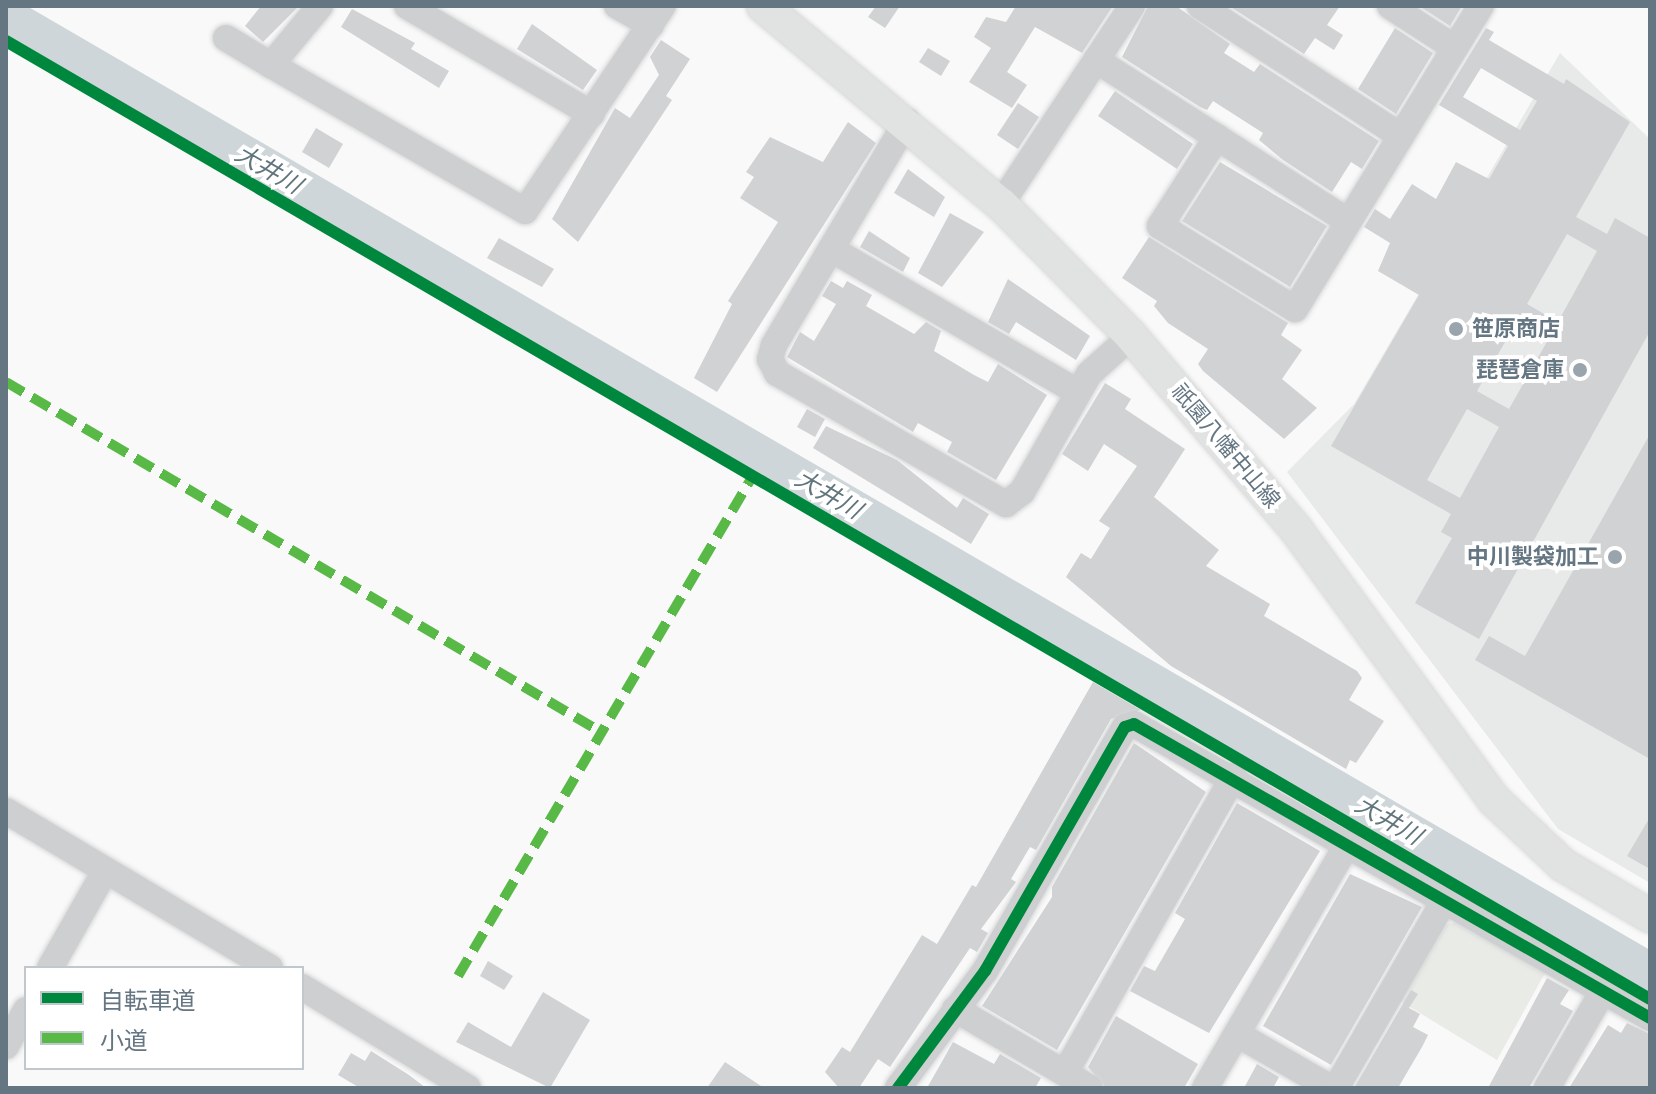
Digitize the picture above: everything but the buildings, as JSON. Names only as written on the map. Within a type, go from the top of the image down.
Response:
[{"type":"main road","name":"祇園八幡中山線","points":[[763,6],[907,121],[1001,204],[1131,336],[1295,528],[1493,799],[1563,865],[1650,916]]},
{"type":"street","points":[[271,65],[320,6]]},
{"type":"street","points":[[407,6],[592,114]]},
{"type":"street","points":[[226,38],[525,211],[657,16],[617,6]]},
{"type":"street","points":[[1001,204],[1132,6]]},
{"type":"street","points":[[1200,6],[1401,136]]},
{"type":"street","points":[[1390,6],[1455,48]]},
{"type":"street","points":[[1217,137],[1160,226],[1295,309],[1481,6]]},
{"type":"street","points":[[1096,60],[1348,221]]},
{"type":"street","points":[[907,121],[774,345],[773,368],[1000,502],[1012,502],[1022,492],[1078,392],[1131,336]]},
{"type":"street","points":[[831,249],[1078,392]]},
{"type":"street","points":[[898,1088],[985,971],[1125,727],[1142,724],[1650,1018]]},
{"type":"street","points":[[1065,1073],[1234,776]]},
{"type":"street","points":[[6,811],[267,966]]},
{"type":"street","points":[[1205,1088],[1348,843]]},
{"type":"street","points":[[51,966],[105,871]]},
{"type":"street","points":[[1237,1034],[1334,1088],[1445,899]]},
{"type":"street","points":[[304,988],[468,1088]]},
{"type":"street","points":[[1547,1088],[1603,991]]},
{"type":"street","points":[[955,1009],[1090,1088]]},
{"type":"street","points":[[6,1046],[24,1014]]},
{"type":"shaded area","points":[[1560,53],[1650,139],[1650,883],[1558,829],[1287,472],[1354,404]]},
{"type":"shaded area","points":[[1461,921],[1546,971],[1497,1060],[1400,1001],[1443,925]]},
{"type":"waterway","name":"大井川","points":[[6,17],[1650,973]]},
{"type":"marked path","points":[[6,382],[601,732]]},
{"type":"marked path","points":[[458,976],[752,477]]},
{"type":"cycle path","points":[[6,41],[1650,999]]},
{"type":"cycle path","points":[[898,1088],[985,971],[1125,727],[1134,724],[1650,1018]]},
{"type":"place","name":"笹原商店","points":[[1456,329]]},
{"type":"place","name":"琵琶倉庫","points":[[1580,370]]},
{"type":"place","name":"中川製袋加工","points":[[1615,557]]}]
